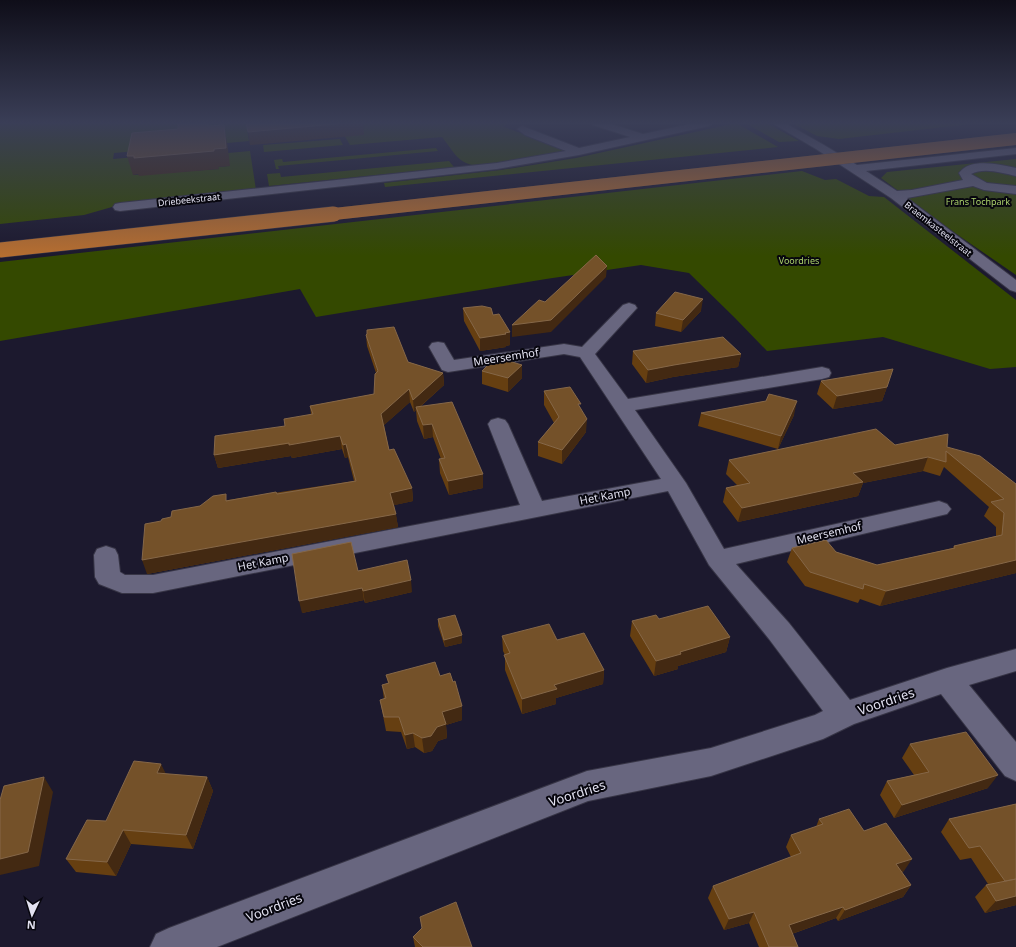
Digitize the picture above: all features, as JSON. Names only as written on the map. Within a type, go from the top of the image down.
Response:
[{"type":"highway","points":[[389,196],[659,167]]},
{"type":"highway","points":[[0,250],[758,167]]},
{"type":"street","name":"Driebeekstraat","points":[[120,207],[263,186],[438,167]]},
{"type":"street","name":"Braemkasteelstraat","points":[[853,167],[895,195],[967,251],[1016,286]]},
{"type":"street","points":[[856,169],[872,167]]},
{"type":"street","points":[[1016,172],[988,168],[973,169],[965,173],[966,178],[973,182],[998,189],[1016,190]]},
{"type":"street","points":[[895,195],[912,194],[973,182]]},
{"type":"street","points":[[629,308],[586,353],[675,482],[718,559],[779,631],[844,715]]},
{"type":"street","name":"Meersemhof","points":[[438,347],[448,366],[564,348],[586,353]]},
{"type":"street","points":[[623,406],[822,373]]},
{"type":"street","points":[[498,424],[534,510]]},
{"type":"street","name":"Het Kamp","points":[[106,555],[108,577],[122,584],[153,584],[675,482]]},
{"type":"street","name":"Meersemhof","points":[[718,559],[939,508]]},
{"type":"street","name":"Voordries","points":[[169,947],[587,786],[711,762],[823,726],[844,715],[947,680],[1016,660]]},
{"type":"street","points":[[947,680],[1016,766]]},
{"type":"green space","points":[[0,167],[134,167],[133,175],[219,169],[218,167],[252,167],[256,190],[119,205],[84,215],[0,224]]},
{"type":"green space","points":[[384,167],[452,167],[269,186],[267,174],[280,173],[281,177]]},
{"type":"green space","points":[[519,167],[580,167],[385,187],[384,183]]},
{"type":"green space","name":"Frans Tochpark","points":[[935,167],[1016,167],[1016,275],[955,233],[881,178],[887,172]]},
{"type":"green space","points":[[802,171],[825,180],[836,179],[869,196],[884,197],[1016,300],[1016,367],[990,369],[883,337],[767,351],[689,273],[641,265],[316,317],[300,289],[0,341],[0,262]]},
{"type":"building","points":[[596,255],[607,266],[551,320],[512,325],[539,300],[545,302]]},
{"type":"building","points":[[675,292],[703,299],[683,320],[656,313]]},
{"type":"building","points":[[482,306],[491,308],[493,315],[499,314],[510,332],[480,338],[463,308]]},
{"type":"building","points":[[394,327],[408,362],[443,373],[413,400],[409,389],[381,414],[389,450],[394,449],[412,488],[390,493],[396,514],[142,560],[145,524],[161,521],[162,519],[171,517],[172,511],[200,506],[213,496],[226,494],[226,501],[276,492],[277,494],[356,481],[346,444],[343,445],[340,436],[289,445],[289,443],[214,455],[215,436],[285,426],[284,419],[313,414],[310,406],[374,394],[375,374],[378,371],[366,335],[367,330]]},
{"type":"building","points":[[723,337],[741,354],[648,370],[633,351]]},
{"type":"building","points":[[496,357],[522,365],[508,378],[482,371]]},
{"type":"building","points":[[893,369],[887,387],[837,396],[821,381]]},
{"type":"building","points":[[570,387],[581,404],[578,404],[587,419],[562,450],[538,442],[559,417],[544,391]]},
{"type":"building","points":[[769,394],[797,401],[781,436],[701,413],[766,401]]},
{"type":"building","points":[[452,402],[483,474],[448,481],[439,459],[445,458],[432,424],[423,425],[416,407]]},
{"type":"building","points":[[876,429],[895,445],[948,434],[947,447],[980,456],[1016,484],[1016,560],[886,591],[864,584],[863,589],[810,572],[792,548],[826,540],[836,552],[877,565],[955,548],[954,546],[1002,535],[1004,513],[991,502],[1004,499],[946,451],[946,462],[928,457],[853,473],[863,482],[742,508],[726,488],[750,483],[729,460]]},
{"type":"building","points":[[351,542],[358,571],[407,560],[411,580],[363,591],[362,588],[299,601],[292,554]]},
{"type":"building","points":[[708,606],[730,637],[656,661],[632,621],[656,615],[659,619]]},
{"type":"building","points":[[455,615],[462,635],[444,640],[438,619]]},
{"type":"building","points":[[549,624],[557,640],[584,633],[604,670],[554,685],[557,689],[522,699],[504,655],[510,653],[502,636]]},
{"type":"building","points":[[435,662],[440,676],[450,673],[453,682],[455,681],[462,706],[442,712],[446,724],[437,727],[431,736],[422,738],[413,733],[405,735],[399,717],[384,717],[380,700],[386,698],[382,685],[389,683],[386,675]]},
{"type":"building","points":[[966,732],[998,775],[902,805],[887,781],[929,772],[910,744]]},
{"type":"building","points":[[134,761],[161,764],[157,773],[207,777],[186,835],[123,830],[107,862],[66,859],[87,820],[106,821]]},
{"type":"building","points":[[44,777],[28,852],[0,859],[0,800],[4,786]]},
{"type":"building","points":[[1016,804],[1016,879],[1005,881],[980,846],[969,848],[949,819]]},
{"type":"building","points":[[849,809],[864,831],[886,823],[912,859],[896,864],[911,885],[845,910],[843,907],[789,925],[798,947],[769,947],[754,912],[729,919],[713,886],[801,853],[791,835],[823,824],[819,819]]},
{"type":"building","points":[[1016,879],[1016,896],[996,901],[986,885]]},
{"type":"building","points":[[456,902],[472,947],[423,947],[413,937],[422,928],[420,917]]}]
